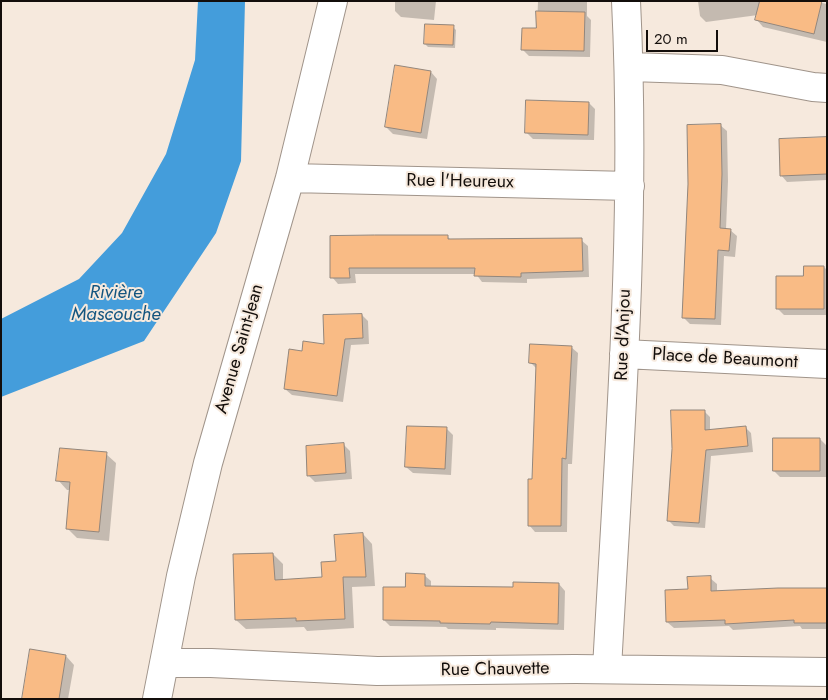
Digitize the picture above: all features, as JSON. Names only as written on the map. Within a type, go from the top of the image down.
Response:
[{"type":"street","name":"Avenue Saint-Jean","points":[[157,699],[181,576],[208,463],[290,178],[333,1]]},
{"type":"street","name":"Rue d'Anjou","points":[[607,670],[624,354],[630,186],[630,67],[626,1]]},
{"type":"street","points":[[630,67],[722,70],[827,88]]},
{"type":"street","name":"Rue l'Heureux","points":[[290,178],[630,186]]},
{"type":"street","name":"Place de Beaumont","points":[[624,354],[827,364]]},
{"type":"street","name":"Rue Chauvette","points":[[164,662],[377,672],[607,670],[827,672]]},
{"type":"water","name":"Rivière Mascouche","points":[[198,1],[245,1],[241,161],[216,233],[144,341],[1,397],[1,319],[79,279],[122,233],[166,154],[195,60]]},
{"type":"building","points":[[760,1],[822,1],[814,34],[755,20]]},
{"type":"building","points":[[536,11],[585,12],[584,51],[521,50],[522,28],[536,28]]},
{"type":"building","points":[[425,24],[454,25],[453,45],[424,44]]},
{"type":"building","points":[[395,65],[431,71],[421,133],[385,127]]},
{"type":"building","points":[[526,100],[589,102],[588,135],[525,133]]},
{"type":"building","points":[[721,124],[720,228],[731,229],[729,251],[718,250],[715,319],[682,318],[688,184],[687,125]]},
{"type":"building","points":[[827,137],[827,174],[780,176],[779,139]]},
{"type":"building","points":[[448,235],[448,239],[582,238],[583,271],[521,273],[521,277],[474,276],[475,268],[349,268],[350,278],[330,278],[330,236]]},
{"type":"building","points":[[804,266],[824,266],[824,309],[776,309],[776,276],[803,276]]},
{"type":"building","points":[[362,314],[363,338],[345,339],[337,396],[284,389],[289,349],[302,351],[303,341],[324,344],[323,315]]},
{"type":"building","points":[[530,344],[572,346],[566,459],[562,458],[561,526],[528,526],[528,479],[532,479],[536,364],[529,363]]},
{"type":"building","points":[[671,410],[705,410],[705,430],[746,426],[748,446],[706,450],[699,523],[667,521],[672,449]]},
{"type":"building","points":[[407,426],[447,427],[445,469],[405,467]]},
{"type":"building","points":[[773,438],[820,438],[820,471],[773,471]]},
{"type":"building","points":[[344,443],[346,473],[307,476],[306,446]]},
{"type":"building","points":[[60,448],[107,452],[99,532],[66,529],[70,482],[56,481]]},
{"type":"building","points":[[363,533],[366,577],[343,577],[345,619],[296,621],[296,618],[235,620],[233,554],[273,553],[275,580],[322,577],[321,562],[336,561],[334,535]]},
{"type":"building","points":[[406,573],[425,574],[425,586],[513,587],[513,582],[559,583],[558,624],[440,623],[440,621],[383,620],[383,587],[405,587]]},
{"type":"building","points":[[711,576],[711,591],[827,588],[827,623],[794,623],[794,620],[725,624],[725,620],[666,622],[665,590],[688,589],[687,577]]},
{"type":"building","points":[[30,649],[66,655],[59,699],[22,699]]}]
